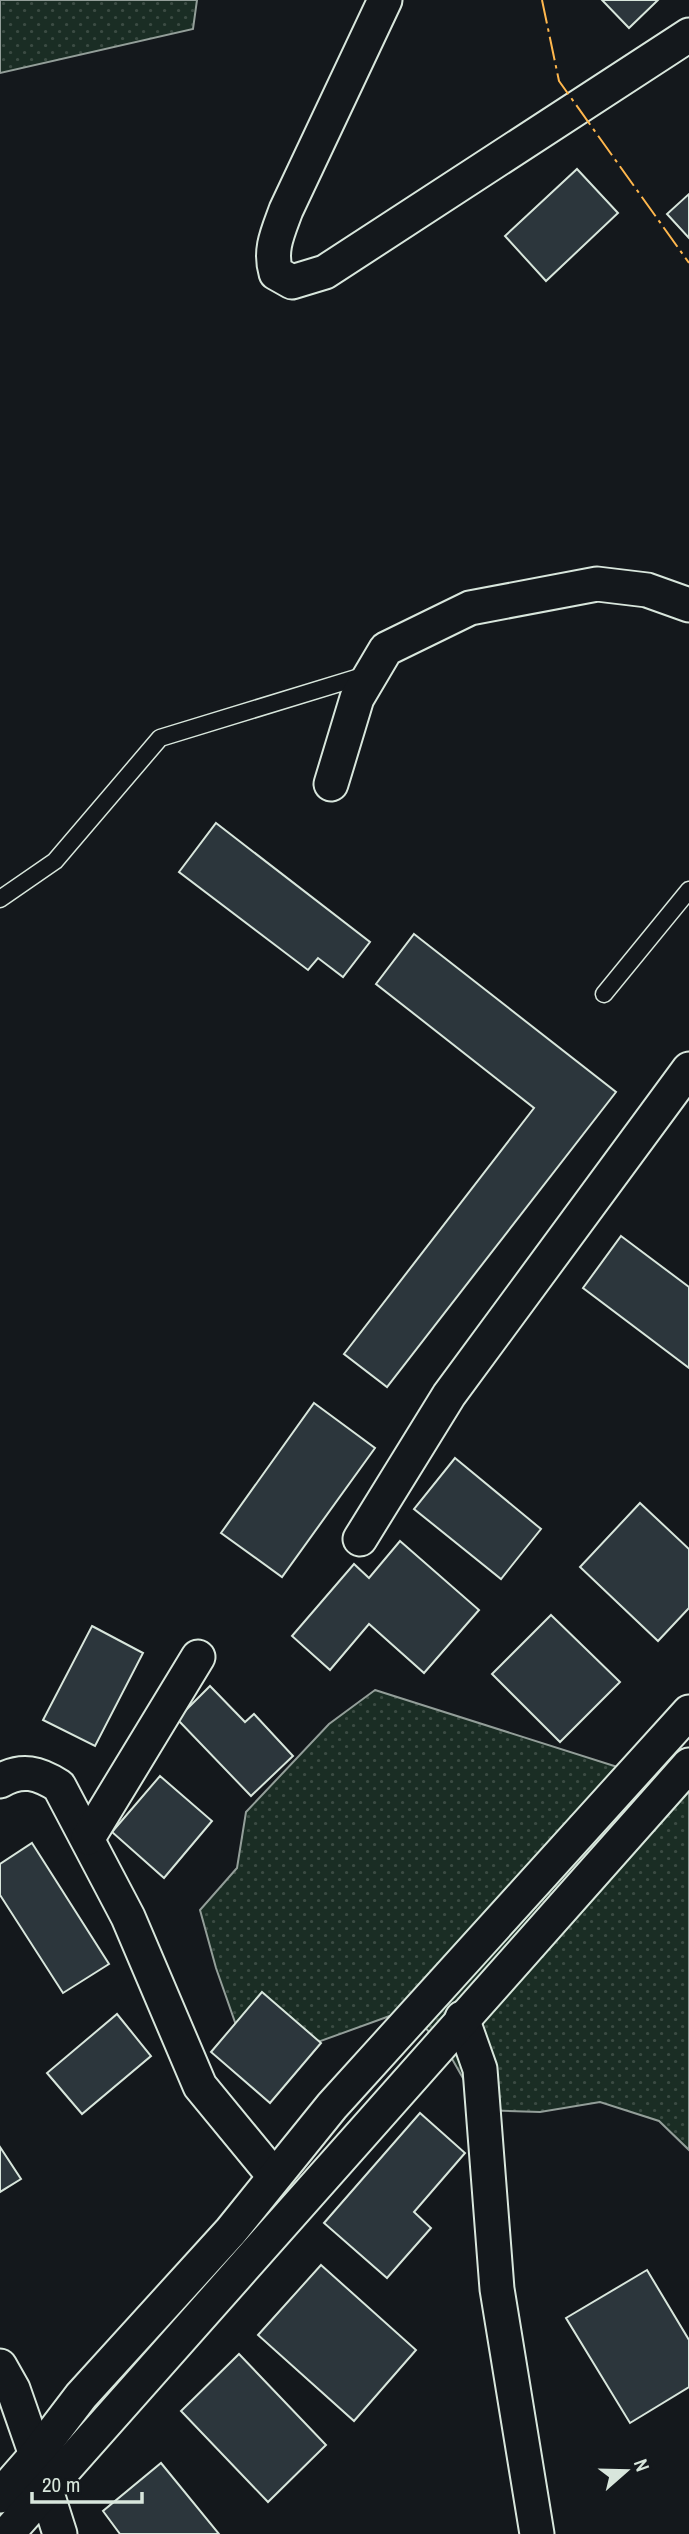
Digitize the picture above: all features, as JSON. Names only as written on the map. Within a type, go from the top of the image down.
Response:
[{"type":"street","points":[[385,0],[286,209],[275,238],[271,257],[276,273],[292,282],[325,272],[689,35]]},
{"type":"street","points":[[331,784],[357,698],[386,649],[470,608],[597,584],[647,590],[689,605]]},
{"type":"street","points":[[360,1539],[449,1395],[689,1069]]},
{"type":"street","points":[[88,1838],[198,1657]]},
{"type":"street","points":[[0,2496],[36,2455],[81,2396],[231,2231],[332,2106],[689,1712]]},
{"type":"street","points":[[7,2534],[689,1765]]},
{"type":"street","points":[[0,1781],[19,1772],[41,1775],[59,1786],[128,1917],[200,2086],[274,2176]]},
{"type":"street","points":[[462,2018],[480,2069],[497,2289],[537,2534]]},
{"type":"street","points":[[332,2106],[362,2132]]},
{"type":"street","points":[[0,2366],[13,2389],[36,2455]]},
{"type":"street","points":[[46,2490],[60,2534]]},
{"type":"lane","points":[[0,899],[55,861],[160,738],[372,673]]},
{"type":"lane","points":[[604,994],[689,890]]},
{"type":"green space","points":[[0,0],[197,0],[193,29],[0,73]]},
{"type":"green space","points":[[375,1690],[630,1771],[689,1776],[689,2150],[659,2121],[600,2102],[540,2112],[481,2110],[451,2057],[409,2009],[282,2055],[236,2025],[200,1910],[237,1868],[246,1812],[329,1724]]},
{"type":"building","points":[[602,0],[658,0],[629,28]]},
{"type":"building","points":[[577,169],[618,213],[546,281],[505,236]]},
{"type":"building","points":[[689,194],[689,238],[667,214]]},
{"type":"building","points":[[216,823],[370,942],[343,977],[318,958],[308,970],[179,872]]},
{"type":"building","points":[[414,934],[616,1092],[387,1387],[344,1354],[534,1108],[376,984]]},
{"type":"building","points":[[621,1236],[689,1287],[689,1368],[583,1288]]},
{"type":"building","points":[[314,1403],[375,1448],[282,1577],[221,1533]]},
{"type":"building","points":[[455,1458],[541,1529],[501,1579],[414,1509]]},
{"type":"building","points":[[640,1503],[689,1549],[689,1608],[658,1641],[580,1567]]},
{"type":"building","points":[[400,1541],[479,1610],[424,1673],[369,1624],[330,1670],[292,1636],[354,1564],[369,1578]]},
{"type":"building","points":[[551,1615],[620,1682],[560,1742],[492,1674]]},
{"type":"building","points":[[92,1626],[143,1653],[95,1746],[43,1720]]},
{"type":"building","points":[[210,1686],[245,1722],[254,1714],[293,1756],[251,1796],[177,1719]]},
{"type":"building","points":[[160,1776],[212,1821],[164,1878],[112,1832]]},
{"type":"building","points":[[32,1843],[109,1964],[63,1993],[0,1895],[0,1864]]},
{"type":"building","points":[[262,1992],[321,2043],[270,2103],[211,2052]]},
{"type":"building","points":[[117,2014],[151,2056],[82,2114],[47,2073]]},
{"type":"building","points":[[420,2113],[465,2153],[414,2212],[431,2228],[387,2278],[324,2223]]},
{"type":"building","points":[[0,2147],[21,2179],[0,2192]]},
{"type":"building","points":[[321,2265],[416,2350],[354,2421],[258,2335]]},
{"type":"building","points":[[647,2270],[689,2340],[689,2387],[630,2423],[566,2318]]},
{"type":"building","points":[[239,2354],[326,2445],[268,2502],[181,2411]]},
{"type":"building","points":[[161,2463],[219,2534],[120,2534],[103,2511]]},
{"type":"power","points":[[542,0],[559,81],[689,263]]}]
